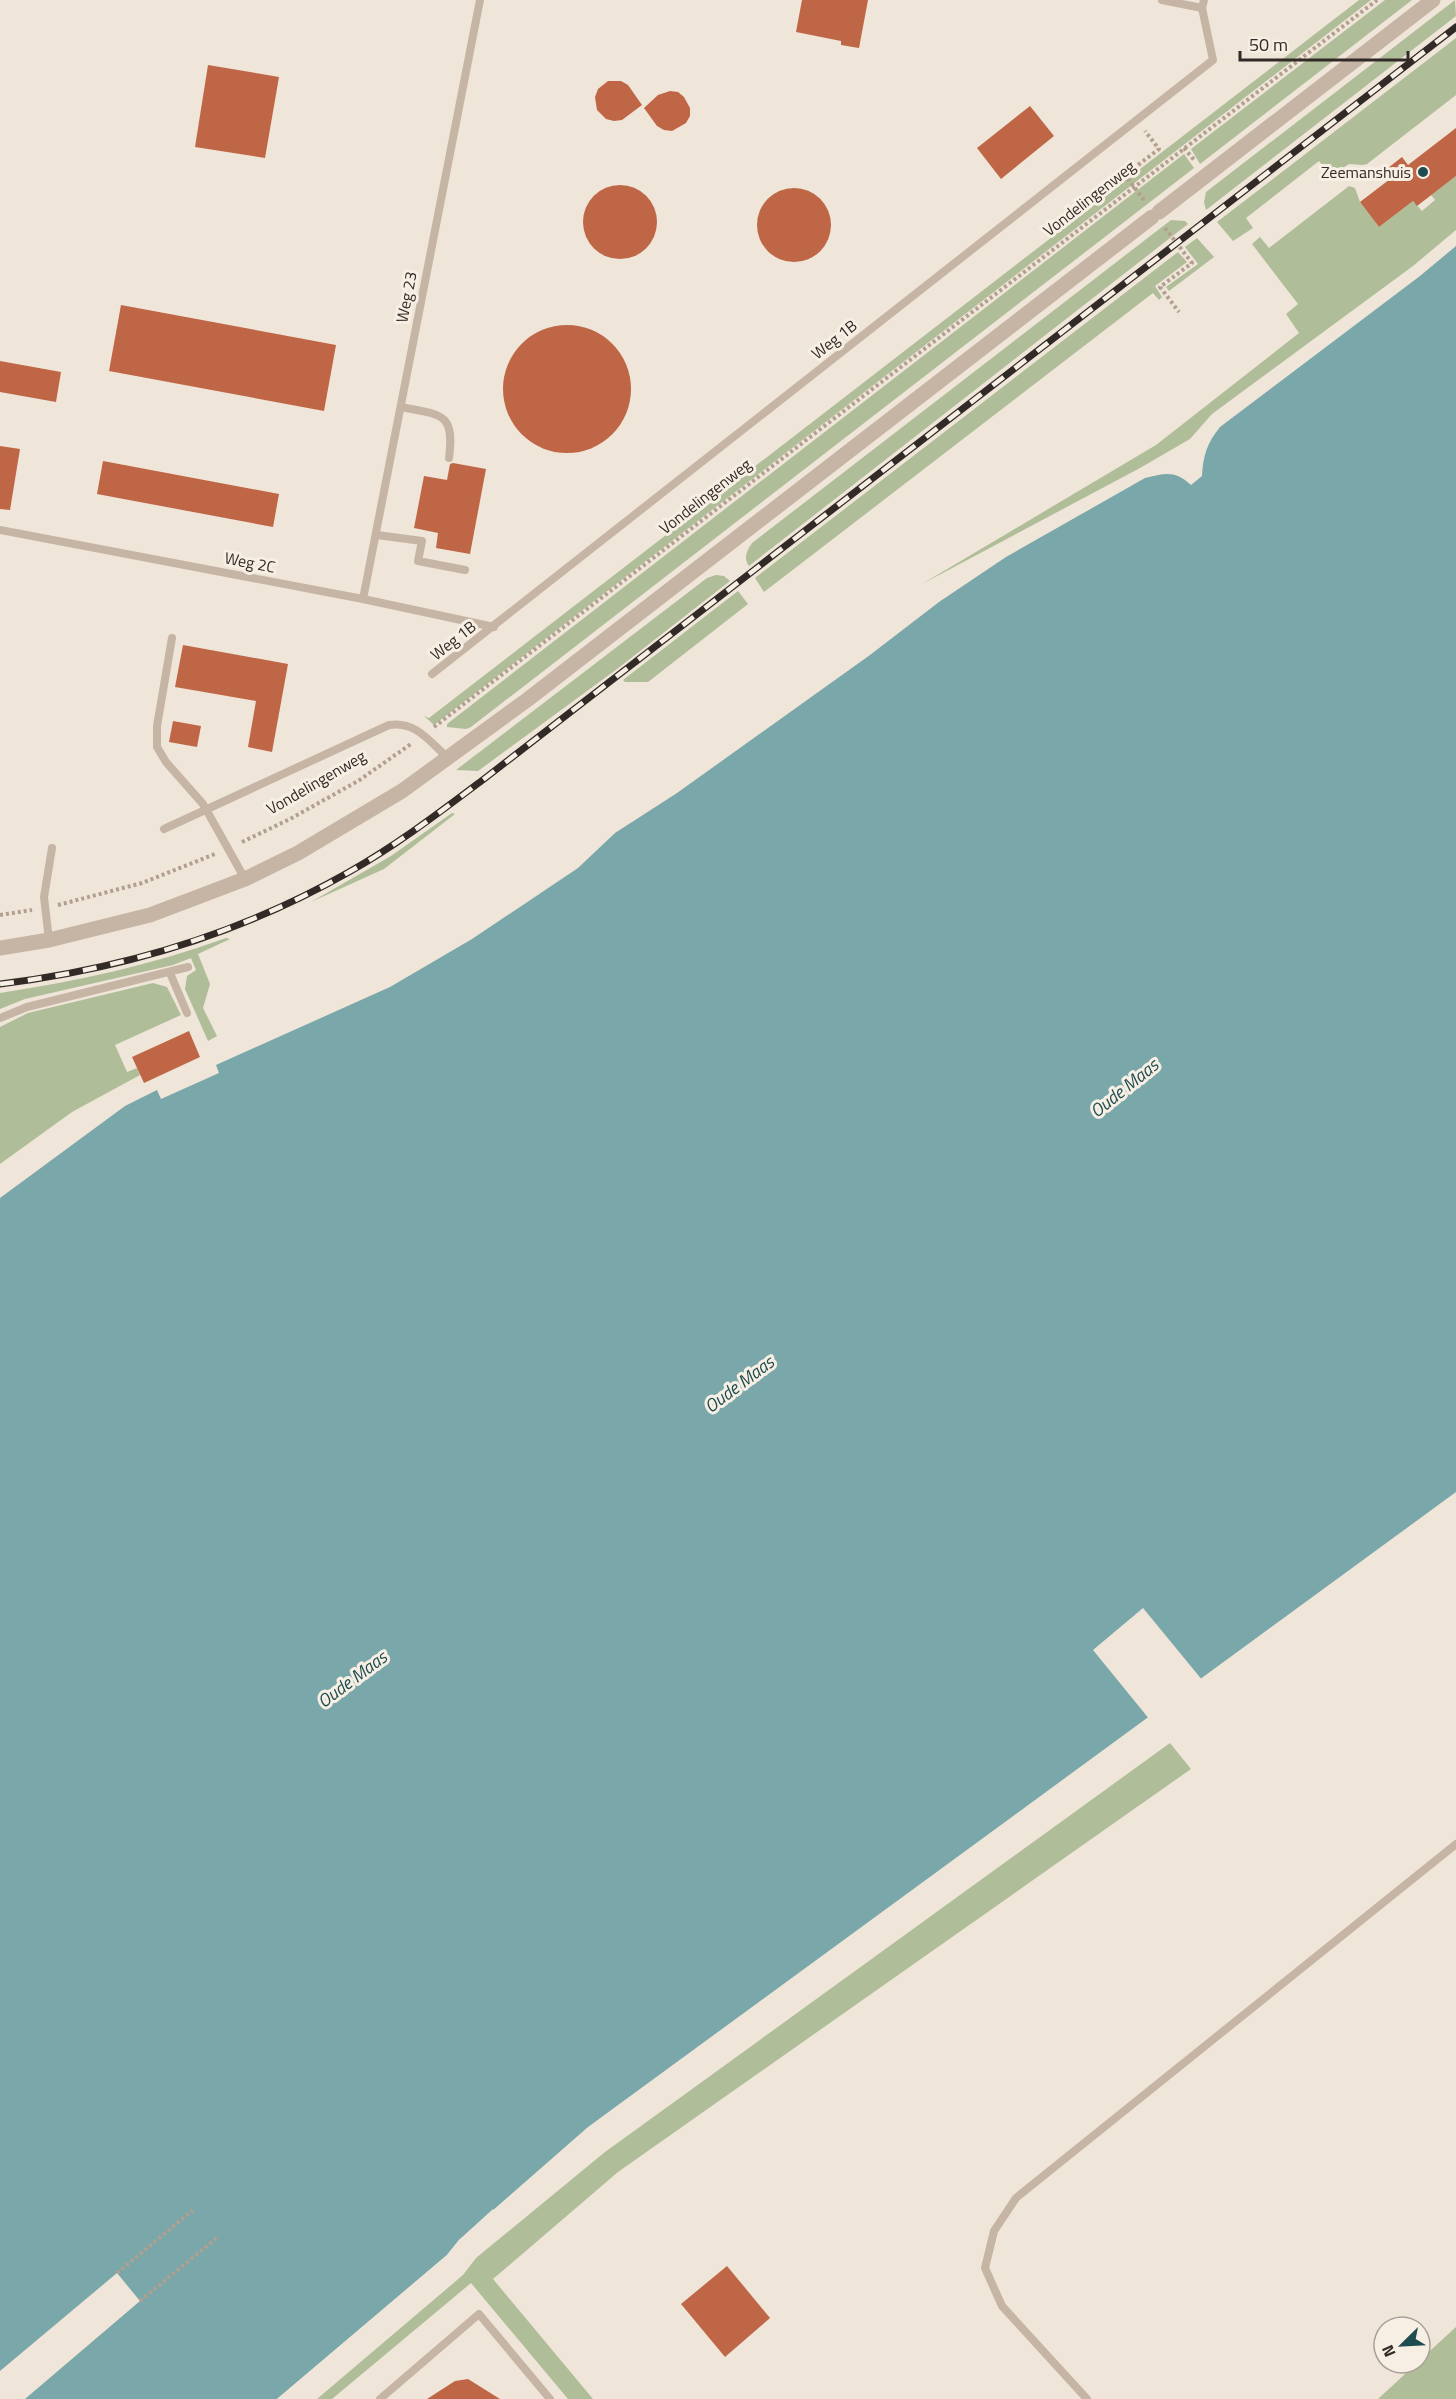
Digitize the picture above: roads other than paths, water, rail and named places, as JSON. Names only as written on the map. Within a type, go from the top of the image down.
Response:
[{"type":"street","points":[[0,948],[50,940],[150,915],[245,879],[349,825],[402,791],[536,693],[1433,0]]},
{"type":"lane","name":"Weg 23","points":[[363,599],[480,0]]},
{"type":"lane","points":[[1162,0],[1203,4]]},
{"type":"lane","name":"Weg 1B","points":[[432,674],[1213,60],[1203,4]]},
{"type":"lane","points":[[401,407],[440,416],[449,424],[452,436],[449,458]]},
{"type":"lane","name":"Weg 2C","points":[[0,530],[363,599],[494,627]]},
{"type":"lane","points":[[377,535],[422,541],[418,561],[465,570]]},
{"type":"lane","points":[[172,638],[157,726],[157,747],[166,762],[207,810],[245,879]]},
{"type":"lane","points":[[164,829],[389,725],[402,723],[413,727],[448,758]]},
{"type":"lane","points":[[50,940],[44,897],[52,848]]},
{"type":"lane","points":[[0,1018],[27,1007],[188,967]]},
{"type":"lane","points":[[170,973],[187,1013]]},
{"type":"lane","points":[[1087,2399],[1002,2306],[985,2268],[994,2231],[999,2223],[1016,2198],[1456,1844]]},
{"type":"lane","points":[[380,2399],[479,2314],[550,2399]]},
{"type":"water","name":"Oude Maas","points":[[1456,246],[1456,1492],[588,2127],[459,2240],[447,2255],[277,2399],[0,2399],[0,1198],[125,1106],[157,1090],[161,1099],[219,1073],[216,1065],[390,987],[472,939],[578,868],[615,833],[677,793],[870,655],[939,602],[1006,557],[1145,478],[1170,474],[1180,477],[1191,485],[1202,476],[1206,450],[1220,427],[1420,276]]},
{"type":"railway","points":[[0,984],[91,969],[136,958],[224,930],[308,894],[384,851],[484,779],[1456,27]]},
{"type":"place","name":"Zeemanshuis","points":[[1423,172]]}]
